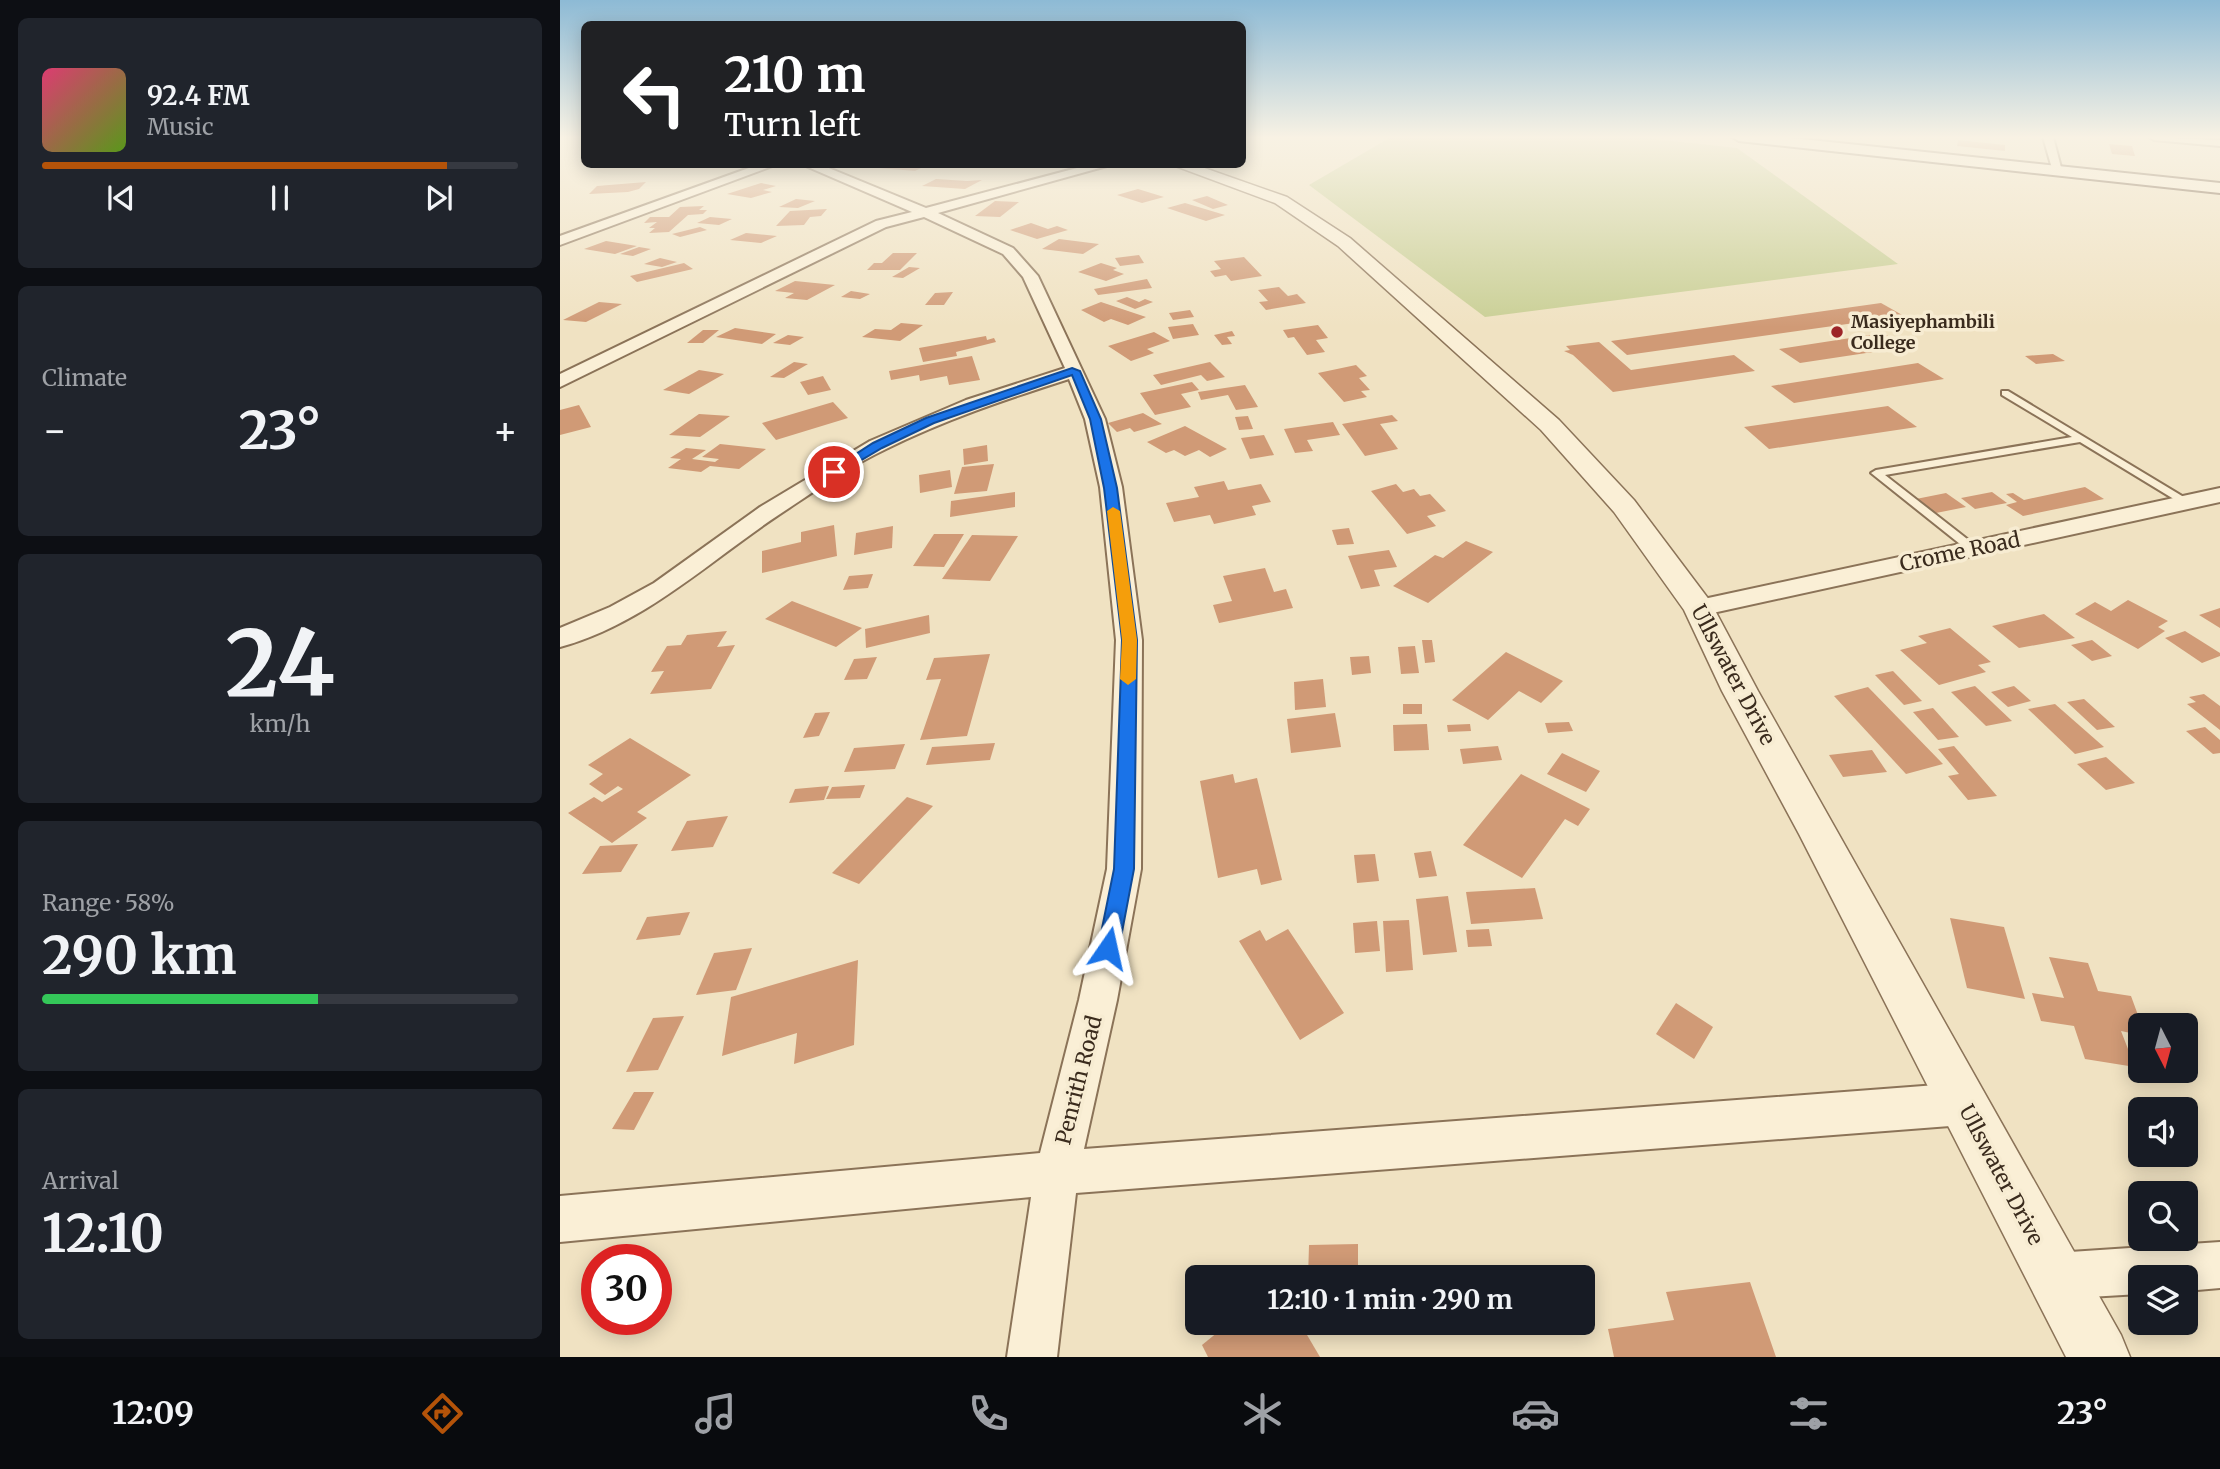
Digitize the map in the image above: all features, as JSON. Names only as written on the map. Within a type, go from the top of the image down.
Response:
[{"type":"street","points":[[560,241],[672,200]]},
{"type":"street","name":"Penrith Road","points":[[896,200],[977,234],[1008,251],[1030,276],[1095,419],[1111,488],[1129,640],[1124,869],[1098,1000],[1056,1172],[1032,1357]]},
{"type":"street","points":[[560,382],[881,224],[964,200]]},
{"type":"street","name":"Ullswater Drive","points":[[1281,200],[1344,242],[1550,425],[1624,506],[1699,608],[1740,691],[1816,827],[2099,1357]]},
{"type":"street","points":[[560,638],[619,614],[663,588],[768,512],[877,445],[972,404],[1075,371]]},
{"type":"street","name":"Crome Road","points":[[1699,608],[2220,495]]},
{"type":"street","points":[[560,1219],[1056,1172],[1963,1104]]},
{"type":"street","points":[[2055,1276],[2220,1265]]},
{"type":"lane","points":[[2005,393],[2186,502]]},
{"type":"lane","points":[[1974,549],[1876,474],[2081,439]]},
{"type":"green space","points":[[1329,200],[1810,200],[1898,264],[1485,317]]},
{"type":"building","points":[[793,200],[815,201],[798,208],[779,207]]},
{"type":"building","points":[[1193,200],[1217,200],[1228,205],[1213,209]]},
{"type":"building","points":[[995,201],[1019,202],[1000,217],[975,216]]},
{"type":"building","points":[[1185,203],[1225,215],[1206,221],[1167,208]]},
{"type":"building","points":[[704,206],[699,210],[707,210],[703,214],[688,215],[669,232],[649,233],[655,228],[649,228],[657,222],[644,223],[650,217],[669,217],[680,207]]},
{"type":"building","points":[[827,209],[821,216],[810,217],[804,225],[776,226],[790,211]]},
{"type":"building","points":[[710,217],[732,219],[719,225],[697,223]]},
{"type":"building","points":[[1031,223],[1048,229],[1057,226],[1068,230],[1037,239],[1010,230]]},
{"type":"building","points":[[700,227],[707,230],[680,237],[672,234]]},
{"type":"building","points":[[746,233],[777,236],[761,243],[730,240]]},
{"type":"building","points":[[1059,239],[1099,244],[1083,254],[1042,249]]},
{"type":"building","points":[[606,241],[637,246],[615,254],[584,249]]},
{"type":"building","points":[[639,247],[651,249],[633,256],[620,254]]},
{"type":"building","points":[[893,253],[917,253],[900,270],[867,270],[874,263],[882,263]]},
{"type":"building","points":[[1139,255],[1144,263],[1120,266],[1115,258]]},
{"type":"building","points":[[1244,257],[1262,276],[1231,281],[1226,275],[1215,277],[1210,271],[1221,269],[1214,261]]},
{"type":"building","points":[[660,258],[677,262],[662,267],[644,264]]},
{"type":"building","points":[[684,263],[693,269],[637,282],[630,276]]},
{"type":"building","points":[[1101,263],[1117,268],[1113,270],[1124,274],[1106,281],[1078,272]]},
{"type":"building","points":[[909,267],[920,268],[903,278],[892,277]]},
{"type":"building","points":[[1147,279],[1152,288],[1098,295],[1094,289]]},
{"type":"building","points":[[795,281],[835,285],[807,300],[785,298],[794,293],[775,291]]},
{"type":"building","points":[[1279,287],[1288,296],[1297,294],[1306,303],[1266,310],[1259,302],[1268,301],[1258,290]]},
{"type":"building","points":[[851,291],[870,294],[860,299],[841,297]]},
{"type":"building","points":[[953,292],[944,305],[925,305],[935,293]]},
{"type":"building","points":[[1127,297],[1139,302],[1145,299],[1153,302],[1135,309],[1116,301]]},
{"type":"building","points":[[599,302],[622,304],[586,322],[563,320]]},
{"type":"building","points":[[1101,302],[1146,317],[1128,325],[1111,319],[1104,322],[1081,310]]},
{"type":"building","points":[[1881,303],[1904,316],[1627,355],[1611,341]]},
{"type":"building","points":[[1190,310],[1194,317],[1173,320],[1169,313]]},
{"type":"building","points":[[901,323],[923,325],[900,341],[862,337],[875,329],[891,330]]},
{"type":"building","points":[[1193,324],[1199,335],[1173,339],[1168,327]]},
{"type":"building","points":[[1318,325],[1328,338],[1316,340],[1325,352],[1307,355],[1294,337],[1288,338],[1283,330]]},
{"type":"building","points":[[735,328],[776,334],[762,344],[716,337]]},
{"type":"building","points":[[703,330],[719,330],[703,343],[687,343]]},
{"type":"building","points":[[1232,331],[1235,336],[1227,337],[1232,344],[1222,345],[1214,335]]},
{"type":"building","points":[[1154,332],[1170,341],[1147,349],[1154,353],[1131,361],[1108,346]]},
{"type":"building","points":[[1883,333],[1906,347],[1800,363],[1779,349]]},
{"type":"building","points":[[788,335],[804,337],[790,345],[773,343]]},
{"type":"building","points":[[986,336],[987,340],[994,338],[996,342],[956,352],[957,356],[923,362],[919,348]]},
{"type":"building","points":[[1599,342],[1631,370],[1734,355],[1755,371],[1613,392],[1573,355],[1564,351],[1570,350],[1566,346]]},
{"type":"building","points":[[2053,354],[2065,361],[2036,364],[2025,356]]},
{"type":"building","points":[[972,356],[980,380],[949,385],[947,376],[920,381],[919,375],[891,380],[889,371]]},
{"type":"building","points":[[794,362],[808,364],[784,378],[770,377]]},
{"type":"building","points":[[1210,362],[1225,377],[1207,381],[1201,375],[1161,385],[1153,375]]},
{"type":"building","points":[[1918,363],[1944,379],[1794,403],[1771,386]]},
{"type":"building","points":[[1356,365],[1367,376],[1359,378],[1370,390],[1361,391],[1367,397],[1344,402],[1318,373]]},
{"type":"building","points":[[699,370],[724,374],[689,394],[663,390]]},
{"type":"building","points":[[823,376],[831,390],[808,395],[800,382]]},
{"type":"building","points":[[1192,382],[1199,390],[1181,394],[1191,407],[1155,415],[1140,393]]},
{"type":"building","points":[[1245,385],[1258,407],[1236,410],[1228,395],[1201,400],[1198,392]]},
{"type":"building","points":[[833,402],[848,418],[776,440],[762,423]]},
{"type":"building","points":[[579,405],[591,427],[560,435],[560,410]]},
{"type":"building","points":[[1888,406],[1917,427],[1769,449],[1744,427]]},
{"type":"building","points":[[1143,413],[1162,424],[1134,432],[1130,428],[1117,432],[1108,423]]},
{"type":"building","points":[[699,414],[730,416],[700,437],[669,435]]},
{"type":"building","points":[[1392,415],[1398,421],[1380,424],[1398,449],[1365,456],[1342,424]]},
{"type":"building","points":[[1248,416],[1253,429],[1239,430],[1235,417]]},
{"type":"building","points":[[1333,422],[1340,435],[1307,440],[1313,451],[1295,453],[1284,429]]},
{"type":"building","points":[[1185,426],[1227,449],[1210,457],[1199,450],[1185,456],[1174,450],[1166,453],[1147,442]]},
{"type":"building","points":[[1264,435],[1274,455],[1250,459],[1241,438]]},
{"type":"building","points":[[720,444],[766,449],[739,469],[710,466],[701,472],[668,468],[681,459],[670,458],[686,448],[706,450],[692,459],[715,462],[719,459],[702,457]]},
{"type":"building","points":[[987,445],[988,461],[964,465],[963,449]]},
{"type":"building","points":[[994,464],[987,491],[954,494],[962,467]]},
{"type":"building","points":[[950,470],[952,487],[920,493],[919,475]]},
{"type":"building","points":[[1224,481],[1228,490],[1261,484],[1271,502],[1252,506],[1256,515],[1214,524],[1210,515],[1174,522],[1166,503],[1199,497],[1194,487]]},
{"type":"building","points":[[1396,484],[1403,492],[1414,489],[1420,496],[1430,494],[1446,511],[1427,516],[1436,526],[1407,534],[1371,491]]},
{"type":"building","points":[[2085,487],[2104,499],[2023,516],[2006,505],[2017,502],[2006,494],[2013,493],[2024,500]]},
{"type":"building","points":[[1015,492],[1015,507],[950,517],[951,501]]},
{"type":"building","points":[[1992,492],[2007,503],[1975,509],[1961,498]]},
{"type":"building","points":[[1946,493],[1966,507],[1936,513],[1916,499]]},
{"type":"building","points":[[834,525],[837,556],[762,573],[762,551],[801,542],[801,532]]},
{"type":"building","points":[[893,526],[892,548],[854,555],[856,533]]},
{"type":"building","points":[[1349,528],[1354,544],[1337,545],[1332,530]]},
{"type":"building","points":[[934,534],[964,534],[944,567],[913,566]]},
{"type":"building","points":[[972,535],[1018,536],[990,581],[942,579]]},
{"type":"building","points":[[1466,541],[1493,552],[1428,603],[1393,586],[1435,555],[1443,558]]},
{"type":"building","points":[[1389,550],[1397,567],[1374,570],[1380,586],[1361,589],[1348,556]]},
{"type":"building","points":[[1265,568],[1274,592],[1286,589],[1293,608],[1219,623],[1213,605],[1232,601],[1223,576]]},
{"type":"building","points":[[873,574],[868,588],[843,590],[849,576]]},
{"type":"building","points":[[2128,600],[2168,621],[2158,627],[2165,631],[2138,649],[2075,614],[2095,602],[2111,611]]},
{"type":"building","points":[[792,601],[862,628],[836,647],[765,619]]},
{"type":"building","points":[[2220,608],[2220,628],[2199,615]]},
{"type":"building","points":[[2044,614],[2075,638],[2019,648],[1992,626]]},
{"type":"building","points":[[929,615],[930,633],[866,648],[865,629]]},
{"type":"building","points":[[1950,628],[1991,662],[1978,665],[1986,672],[1939,685],[1900,650],[1927,643],[1918,636]]},
{"type":"building","points":[[727,631],[717,647],[735,645],[711,689],[650,694],[664,671],[651,672],[667,646],[681,645],[687,635]]},
{"type":"building","points":[[2185,631],[2220,653],[2220,656],[2202,663],[2165,638]]},
{"type":"building","points":[[1422,640],[1432,640],[1435,662],[1425,663]]},
{"type":"building","points":[[2092,640],[2112,656],[2092,661],[2071,645]]},
{"type":"building","points":[[1415,646],[1419,673],[1401,674],[1398,647]]},
{"type":"building","points":[[1506,652],[1563,681],[1541,703],[1519,691],[1488,720],[1452,700]]},
{"type":"building","points":[[990,654],[967,736],[920,740],[941,679],[926,680],[934,658]]},
{"type":"building","points":[[1369,656],[1371,673],[1352,675],[1350,657]]},
{"type":"building","points":[[877,657],[867,679],[844,680],[854,659]]},
{"type":"building","points":[[1893,671],[1922,701],[1904,705],[1875,675]]},
{"type":"building","points":[[1323,679],[1326,707],[1295,710],[1294,682]]},
{"type":"building","points":[[1975,686],[2012,721],[1986,726],[1951,692]]},
{"type":"building","points":[[2014,686],[2031,701],[2008,707],[1991,692]]},
{"type":"building","points":[[1868,687],[1943,764],[1906,774],[1834,696]]},
{"type":"building","points":[[2204,694],[2220,706],[2220,730],[2187,704],[2196,702],[2189,697]]},
{"type":"building","points":[[2084,699],[2115,727],[2097,730],[2067,702]]},
{"type":"building","points":[[1403,704],[1422,704],[1422,714],[1403,714]]},
{"type":"building","points":[[2055,704],[2104,747],[2075,754],[2028,709]]},
{"type":"building","points":[[1933,708],[1959,737],[1938,740],[1913,712]]},
{"type":"building","points":[[830,712],[819,736],[803,738],[815,713]]},
{"type":"building","points":[[1335,713],[1341,747],[1291,753],[1287,719]]},
{"type":"building","points":[[1569,722],[1573,731],[1548,733],[1545,723]]},
{"type":"building","points":[[1427,724],[1429,750],[1394,751],[1393,725]]},
{"type":"building","points":[[1470,724],[1471,731],[1448,732],[1447,725]]},
{"type":"building","points":[[2205,727],[2220,740],[2220,753],[2213,754],[2186,731]]},
{"type":"building","points":[[630,738],[691,775],[637,812],[647,818],[612,843],[568,813],[594,797],[602,802],[623,789],[618,786],[605,795],[589,784],[603,774],[588,765]]},
{"type":"building","points":[[995,743],[990,760],[926,765],[932,747]]},
{"type":"building","points":[[905,744],[895,769],[844,772],[854,748]]},
{"type":"building","points":[[1498,746],[1502,760],[1463,764],[1460,749]]},
{"type":"building","points":[[1954,746],[1997,796],[1968,800],[1948,776],[1959,774],[1938,749]]},
{"type":"building","points":[[1872,750],[1887,772],[1843,777],[1829,755]]},
{"type":"building","points":[[1562,753],[1600,771],[1586,792],[1547,774]]},
{"type":"building","points":[[2106,757],[2135,783],[2106,790],[2077,764]]},
{"type":"building","points":[[1233,774],[1235,783],[1257,778],[1282,880],[1261,885],[1257,869],[1218,878],[1200,781]]},
{"type":"building","points":[[1521,774],[1590,809],[1578,826],[1565,819],[1522,878],[1463,845]]},
{"type":"building","points":[[865,785],[860,798],[826,799],[832,787]]},
{"type":"building","points":[[829,786],[824,800],[789,803],[795,789]]},
{"type":"building","points":[[907,797],[933,806],[859,884],[832,873]]},
{"type":"building","points":[[728,816],[713,847],[671,851],[687,821]]},
{"type":"building","points":[[638,844],[621,872],[582,874],[600,846]]},
{"type":"building","points":[[1431,851],[1437,876],[1419,878],[1414,853]]},
{"type":"building","points":[[1375,854],[1379,881],[1357,883],[1354,855]]},
{"type":"building","points":[[1535,888],[1543,919],[1471,924],[1466,892]]},
{"type":"building","points":[[1448,896],[1457,952],[1423,955],[1416,899]]},
{"type":"building","points":[[690,912],[680,935],[636,940],[647,917]]},
{"type":"building","points":[[1950,918],[2004,927],[2025,999],[1967,988]]},
{"type":"building","points":[[1409,920],[1413,970],[1386,972],[1383,921]]},
{"type":"building","points":[[1377,921],[1380,951],[1355,953],[1353,923]]},
{"type":"building","points":[[1288,929],[1344,1013],[1300,1040],[1239,941],[1260,930],[1266,941]]},
{"type":"building","points":[[1489,929],[1492,946],[1468,947],[1466,930]]},
{"type":"building","points":[[752,948],[736,990],[696,995],[714,953]]},
{"type":"building","points":[[2049,957],[2088,963],[2098,991],[2131,996],[2137,1013],[2128,1013],[2128,1032],[2121,1031],[2128,1049],[2128,1066],[2085,1059],[2074,1026],[2041,1021],[2032,993],[2064,998]]},
{"type":"building","points":[[858,960],[854,1045],[794,1064],[797,1033],[722,1056],[731,997]]},
{"type":"building","points":[[1676,1003],[1713,1027],[1694,1059],[1656,1034]]},
{"type":"building","points":[[684,1016],[658,1070],[626,1072],[653,1018]]},
{"type":"building","points":[[634,1092],[654,1092],[634,1130],[612,1129]]},
{"type":"building","points":[[1358,1244],[1358,1265],[1308,1265],[1309,1245]]},
{"type":"building","points":[[1750,1282],[1776,1357],[1614,1357],[1608,1329],[1674,1320],[1666,1292]]},
{"type":"building","points":[[1214,1335],[1307,1335],[1320,1357],[1208,1357],[1202,1345]]},
{"type":"slow traffic","points":[[1113,511],[1129,640],[1128,679]]},
{"type":"place","name":"Masiyephambili College","points":[[1837,332]]},
{"type":"route","points":[[834,472],[877,445],[930,420],[1075,371],[1095,419],[1111,488],[1129,640],[1124,869],[1108,948]]}]
